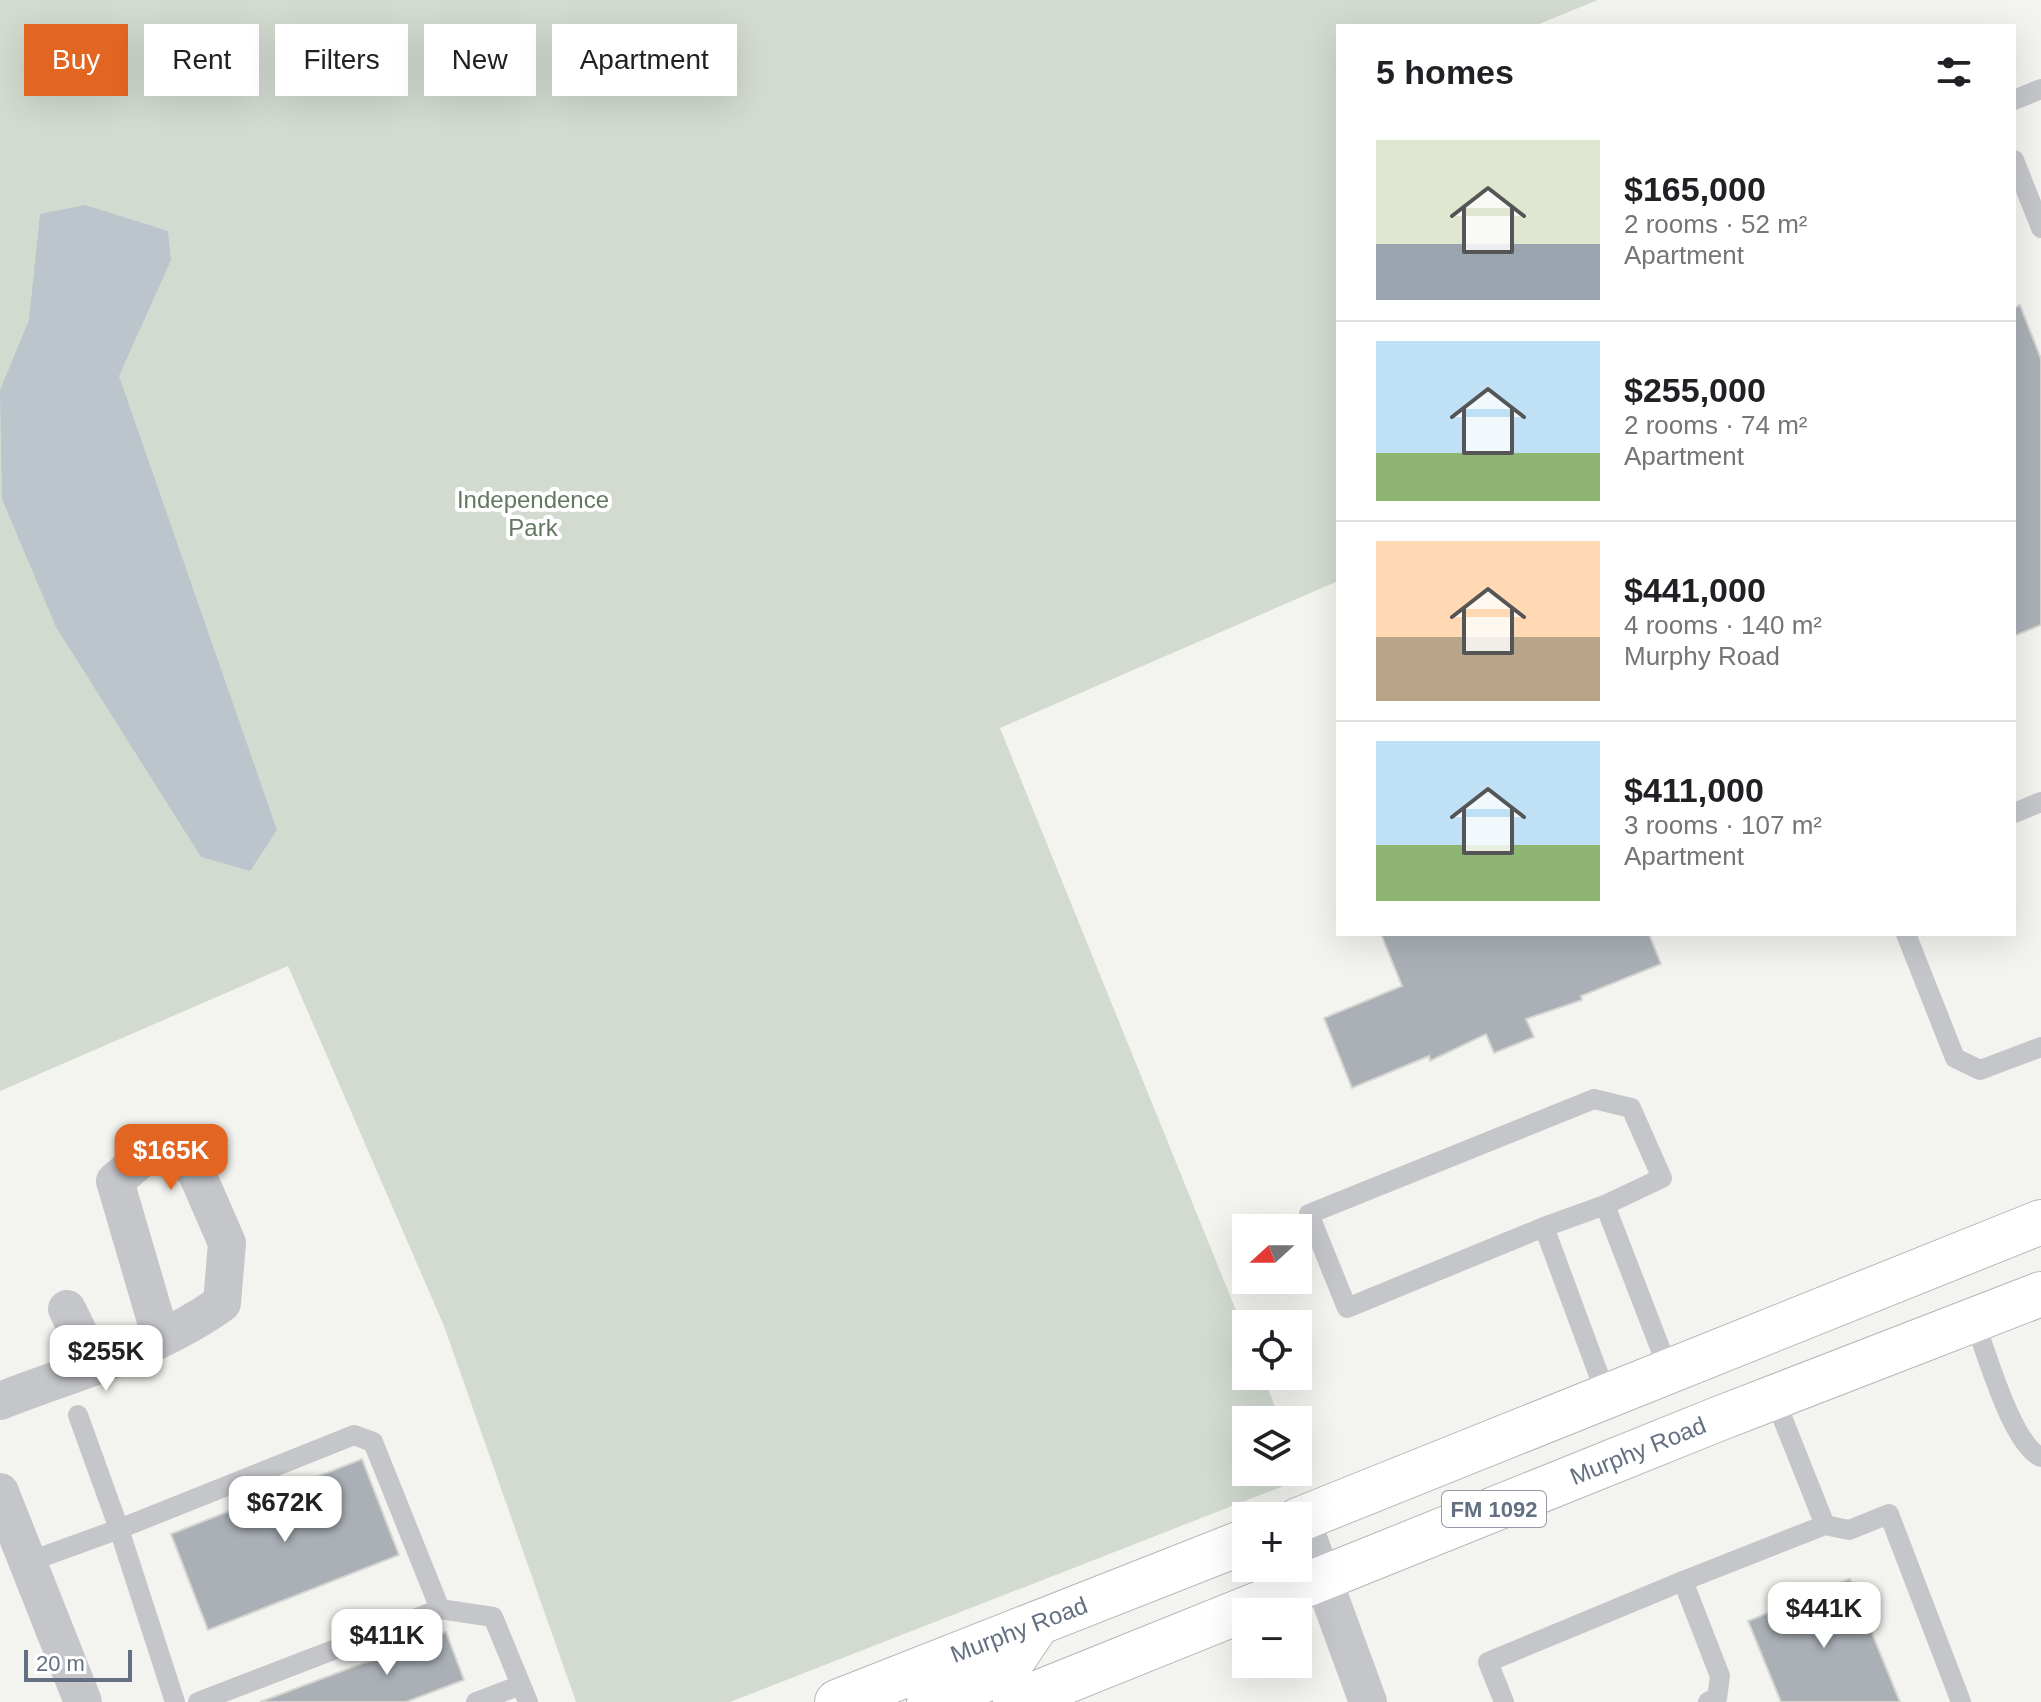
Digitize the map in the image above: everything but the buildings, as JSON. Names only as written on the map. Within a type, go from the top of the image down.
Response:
[{"type":"main road","name":"FM 1092","points":[[1312,1515],[2041,1222]]},
{"type":"main road","name":"Murphy Road","points":[[1015,1702],[1774,1397],[2041,1294]]},
{"type":"main road","points":[[1510,1503],[1543,1460],[1667,1408],[1678,1390],[1669,1371]]},
{"type":"main road","name":"Murphy Road","points":[[837,1702],[1232,1547]]},
{"type":"main road","points":[[929,1702],[1005,1672],[1038,1623]]},
{"type":"street","points":[[67,1309],[94,1364]]},
{"type":"street","points":[[0,1401],[161,1338]]},
{"type":"street","points":[[0,1492],[83,1702]]},
{"type":"street","points":[[1312,1550],[1368,1702]]},
{"type":"lane","points":[[2016,99],[2041,89]]},
{"type":"lane","points":[[2016,165],[2041,228]]},
{"type":"lane","points":[[2016,812],[2041,802]]},
{"type":"lane","points":[[1907,936],[1955,1058],[1980,1070],[2041,1047]]},
{"type":"lane","points":[[1594,1099],[1631,1108],[1662,1178],[1605,1205],[1347,1308],[1309,1214],[1594,1099]]},
{"type":"lane","points":[[1605,1205],[1669,1371]]},
{"type":"lane","points":[[1544,1227],[1607,1397]]},
{"type":"lane","points":[[1974,1320],[2018,1432],[2041,1457]]},
{"type":"lane","points":[[1774,1397],[1825,1525]]},
{"type":"lane","points":[[78,1415],[175,1702]]},
{"type":"lane","points":[[28,1562],[354,1435],[373,1442],[440,1609]]},
{"type":"lane","points":[[1504,1702],[1488,1662],[1825,1525],[1849,1530],[1889,1514],[1961,1702]]},
{"type":"lane","points":[[1683,1581],[1720,1676],[1717,1698],[1708,1702]]},
{"type":"lane","points":[[198,1702],[440,1609],[493,1617],[524,1693],[476,1702]]},
{"type":"green space","name":"Independence Park","points":[[0,0],[1598,0],[1539,24],[1336,24],[1336,582],[1000,728],[1236,1310],[1232,1310],[1232,1390],[1268,1390],[1275,1406],[1232,1406],[1232,1486],[1284,1486],[1242,1502],[1232,1502],[1232,1506],[730,1702],[576,1702],[444,1326],[288,966],[0,1091]]},
{"type":"shaded area","points":[[85,205],[168,231],[171,260],[119,376],[277,830],[250,871],[201,857],[56,627],[2,499],[0,390],[29,320],[40,214]]}]
